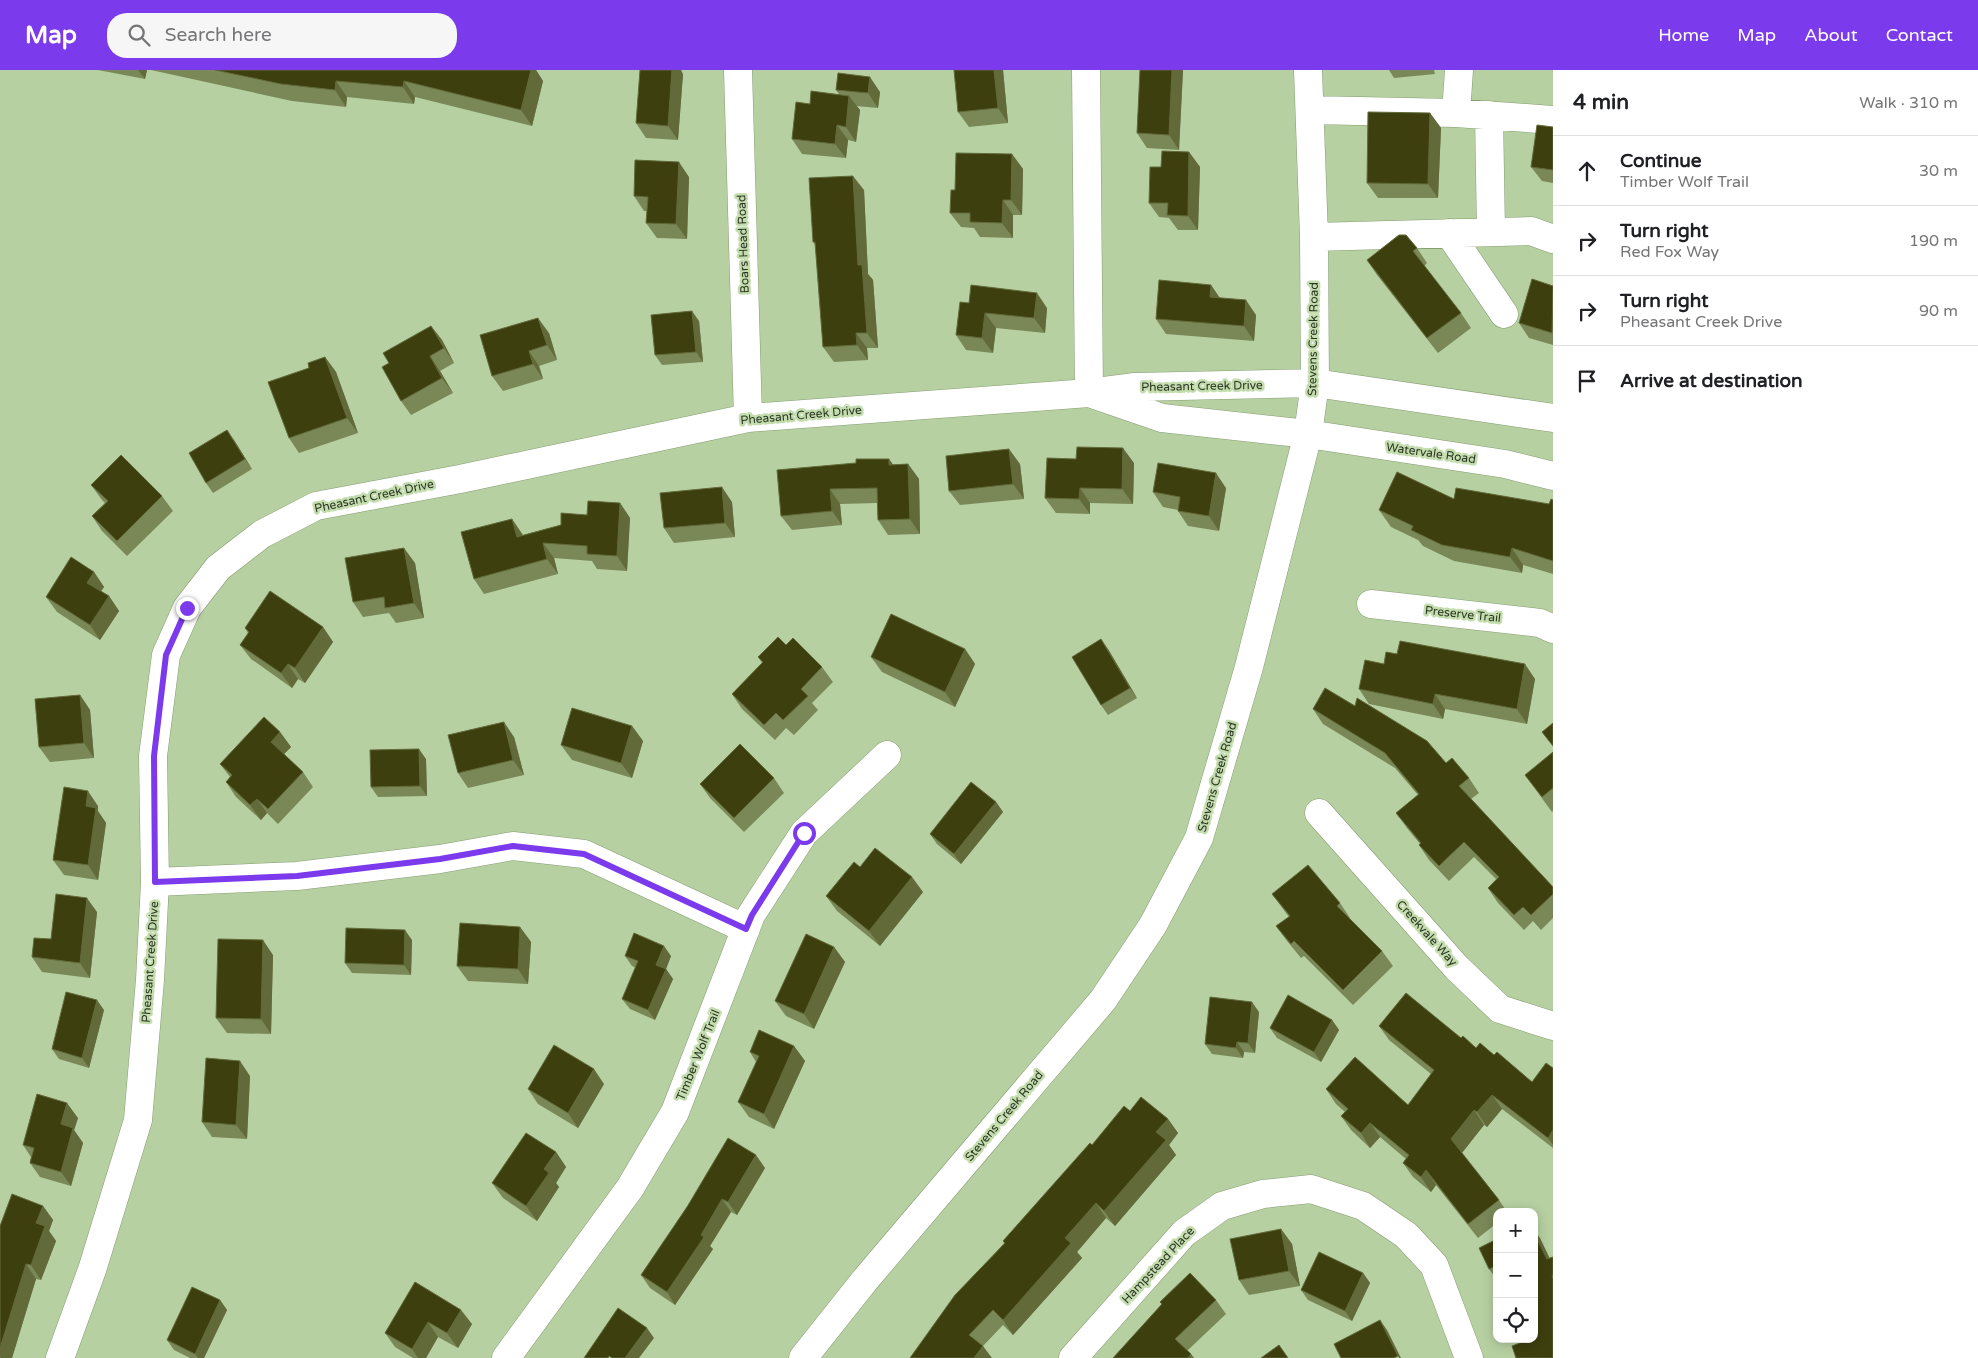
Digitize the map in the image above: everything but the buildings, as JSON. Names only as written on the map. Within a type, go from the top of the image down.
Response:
[{"type":"street","name":"Boars Head Road","points":[[738,70],[748,418]]},
{"type":"street","points":[[1086,70],[1089,393]]},
{"type":"street","name":"Stevens Creek Road","points":[[802,1358],[864,1280],[1103,1000],[1153,925],[1199,838],[1249,667],[1308,434],[1315,383],[1314,237],[1308,70]]},
{"type":"street","points":[[1456,113],[1459,70]]},
{"type":"street","points":[[1310,110],[1456,113],[1553,120]]},
{"type":"street","points":[[1489,115],[1491,232]]},
{"type":"street","points":[[1314,237],[1531,231],[1553,239]]},
{"type":"street","points":[[1449,233],[1504,314]]},
{"type":"street","name":"Pheasant Creek Drive","points":[[60,1358],[92,1270],[138,1120],[150,980],[155,882],[154,756],[166,655],[187,608],[218,568],[247,545],[262,534],[316,506],[460,479],[748,418],[1089,393],[1136,387],[1315,383]]},
{"type":"street","points":[[1315,383],[1553,418]]},
{"type":"street","points":[[1206,422],[1208,385]]},
{"type":"street","name":"Pheasant Creek Drive","points":[[1089,393],[1162,418],[1308,434]]},
{"type":"street","name":"Watervale Road","points":[[1308,434],[1506,464],[1553,476]]},
{"type":"street","name":"Preserve Trail","points":[[1371,604],[1540,623],[1553,629]]},
{"type":"street","name":"Timber Wolf Trail","points":[[506,1358],[630,1188],[675,1112],[752,915],[804,833],[887,755]]},
{"type":"street","name":"Creekvale Way","points":[[1319,813],[1457,968],[1500,1009],[1553,1026]]},
{"type":"street","points":[[155,882],[297,876],[440,859],[513,846],[584,854],[746,929]]},
{"type":"street","name":"Hampstead Place","points":[[1073,1358],[1184,1233],[1222,1206],[1263,1194],[1311,1189],[1363,1206],[1406,1235],[1434,1265],[1469,1358]]},
{"type":"route","points":[[187,608],[166,655],[154,756],[155,882],[297,876],[440,859],[513,846],[584,854],[746,929],[752,915],[804,833]]}]
